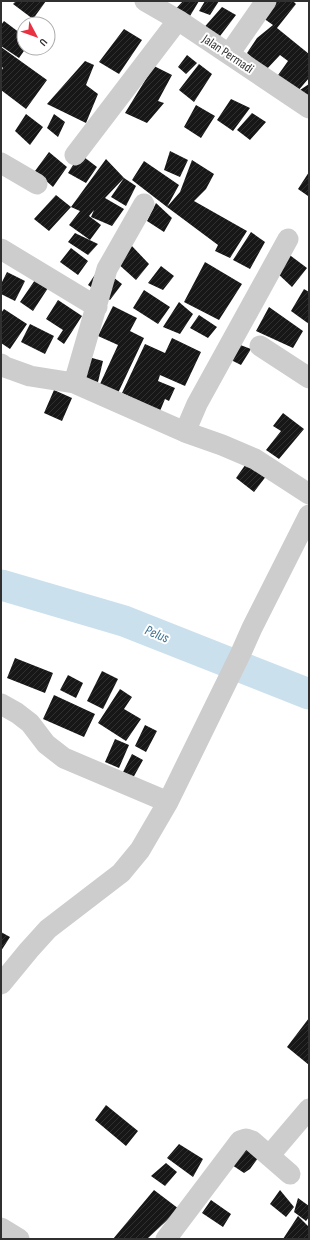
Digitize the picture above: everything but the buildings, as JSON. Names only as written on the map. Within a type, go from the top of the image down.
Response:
[{"type":"street","name":"Jalan Permadi","points":[[146,1],[178,20],[309,108]]},
{"type":"street","points":[[229,54],[266,1]]},
{"type":"street","points":[[75,155],[178,20]]},
{"type":"street","points":[[1,163],[37,184]]},
{"type":"street","points":[[76,375],[107,269],[144,204]]},
{"type":"street","points":[[185,432],[195,408],[288,239]]},
{"type":"street","points":[[1,248],[97,306]]},
{"type":"street","points":[[260,346],[309,378]]},
{"type":"street","points":[[1,364],[4,367],[30,376],[76,375],[185,432],[255,459],[309,494]]},
{"type":"street","points":[[1,984],[29,950],[48,930],[121,873],[140,850],[168,802],[218,702],[252,628],[309,515]]},
{"type":"street","points":[[1,704],[17,713],[30,723],[54,752],[64,758],[168,802]]},
{"type":"street","points":[[269,1156],[309,1109]]},
{"type":"street","points":[[166,1239],[240,1141],[246,1139],[252,1141],[290,1174]]},
{"type":"street","points":[[1,1228],[19,1239]]},
{"type":"waterway","name":"Pelus","points":[[1,585],[124,621],[309,694]]}]
